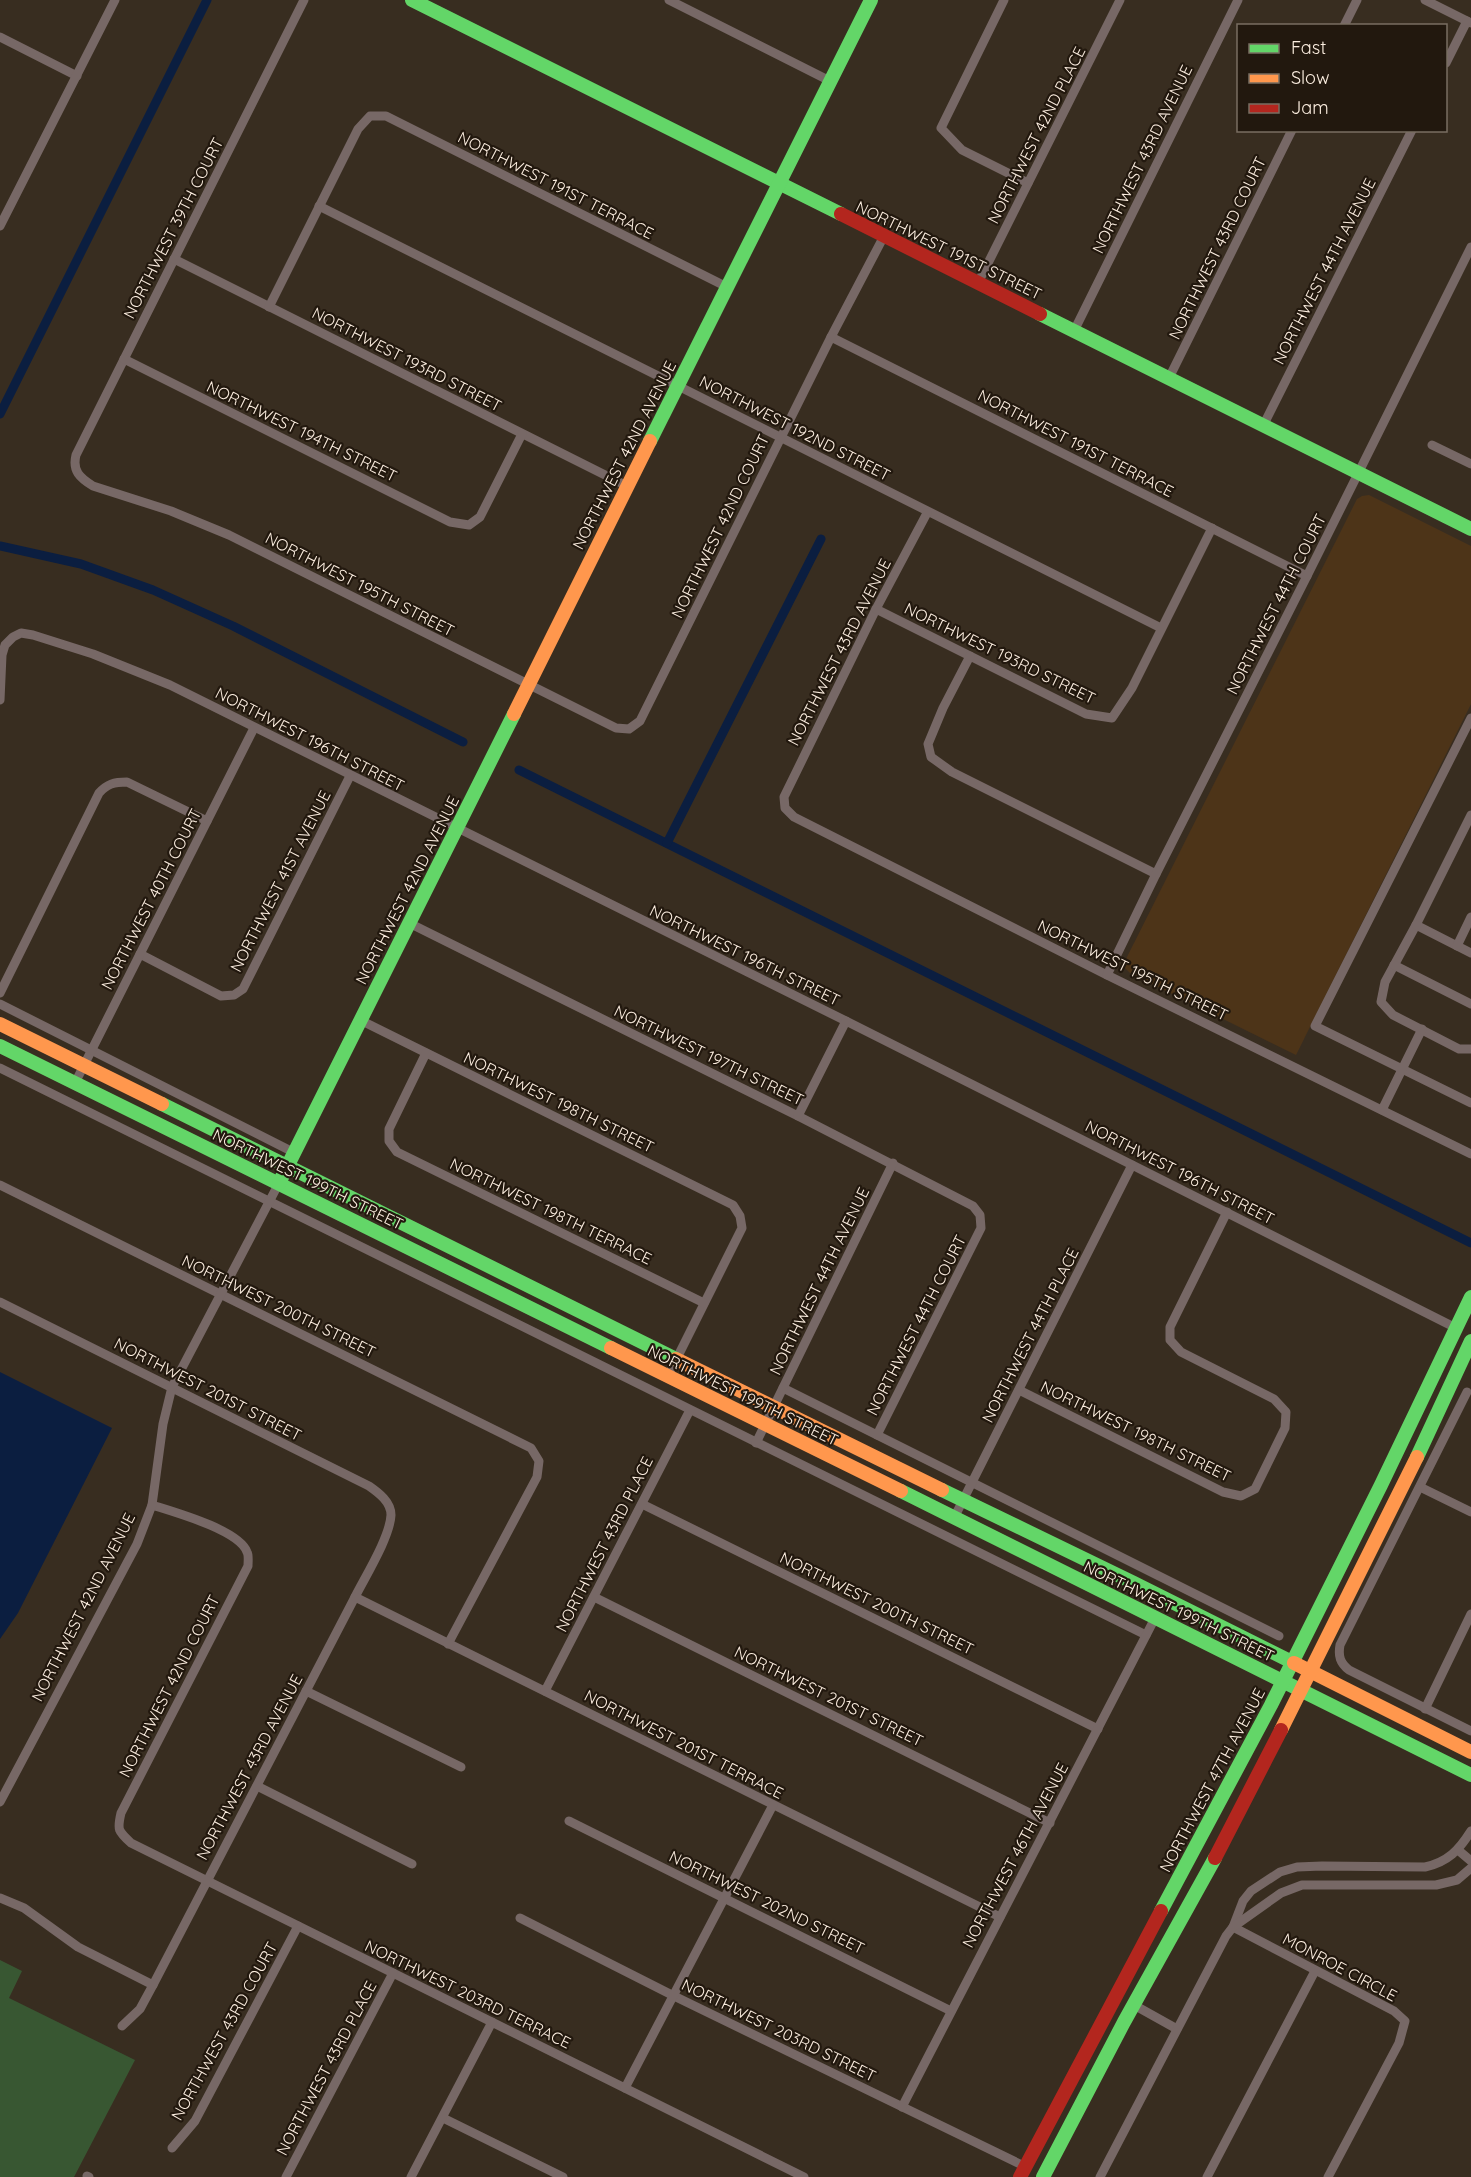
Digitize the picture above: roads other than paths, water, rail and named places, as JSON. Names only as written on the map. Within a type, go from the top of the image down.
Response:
[{"type":"main road","name":"NORTHWEST 191ST STREET","points":[[412,0],[1471,529]]},
{"type":"main road","name":"NORTHWEST 42ND AVENUE","points":[[279,1184],[871,0]]},
{"type":"main road","name":"NORTHWEST 199TH STREET","points":[[0,1024],[1471,1752]]},
{"type":"main road","name":"NORTHWEST 199TH STREET","points":[[0,1046],[1471,1775]]},
{"type":"main road","name":"NORTHWEST 47TH AVENUE","points":[[1023,2172],[1292,1662],[1471,1298]]},
{"type":"main road","points":[[1043,2177],[1301,1691],[1398,1498],[1471,1341]]},
{"type":"main road","points":[[1442,1357],[1443,1375],[1450,1383]]},
{"type":"main road","points":[[1156,1922],[1161,1932],[1161,1956]]},
{"type":"main road","points":[[1023,2172],[1051,2162]]},
{"type":"street","points":[[0,226],[115,0]]},
{"type":"street","name":"NORTHWEST 39TH COURT","points":[[76,471],[74,463],[76,455],[304,0]]},
{"type":"street","points":[[669,0],[830,81]]},
{"type":"street","points":[[1004,0],[941,128],[962,150],[1028,183]]},
{"type":"street","name":"NORTHWEST 42ND PLACE","points":[[978,284],[1120,0]]},
{"type":"street","name":"NORTHWEST 43RD AVENUE","points":[[1074,331],[1238,0]]},
{"type":"street","points":[[1345,24],[1357,0]]},
{"type":"street","points":[[1425,0],[1469,22],[1447,61]]},
{"type":"street","points":[[0,37],[77,76]]},
{"type":"street","name":"NORTHWEST 191ST TERRACE","points":[[319,206],[358,129],[370,116],[386,116],[727,287]]},
{"type":"street","name":"NORTHWEST 43RD COURT","points":[[1168,378],[1291,132]]},
{"type":"street","name":"NORTHWEST 44TH AVENUE","points":[[1263,426],[1411,132]]},
{"type":"street","points":[[269,307],[319,206]]},
{"type":"street","name":"NORTHWEST 192ND STREET","points":[[319,206],[781,437],[927,513],[1161,628]]},
{"type":"street","name":"NORTHWEST 42ND COURT","points":[[629,729],[640,721],[831,337],[884,236]]},
{"type":"street","name":"NORTHWEST 44TH COURT","points":[[1107,975],[1358,473],[1468,259],[1471,246]]},
{"type":"street","name":"NORTHWEST 193RD STREET","points":[[174,259],[627,486]]},
{"type":"street","name":"NORTHWEST 191ST TERRACE","points":[[831,337],[1307,576]]},
{"type":"street","name":"NORTHWEST 194TH STREET","points":[[124,359],[450,522],[469,525],[480,517],[522,434]]},
{"type":"street","points":[[1432,445],[1471,464]]},
{"type":"street","name":"NORTHWEST 195TH STREET","points":[[76,471],[82,479],[93,486],[171,511],[229,535],[616,729],[629,729]]},
{"type":"street","name":"NORTHWEST 43RD AVENUE","points":[[785,808],[784,797],[876,609],[927,513]]},
{"type":"street","points":[[1161,628],[1212,528]]},
{"type":"street","name":"NORTHWEST 193RD STREET","points":[[876,609],[1086,714],[1112,718],[1132,688],[1161,628]]},
{"type":"street","name":"NORTHWEST 196TH STREET","points":[[0,700],[5,645],[13,636],[21,633],[93,654],[170,685],[1456,1328]]},
{"type":"street","points":[[970,656],[943,708],[928,744],[931,757],[952,771],[1156,874]]},
{"type":"street","points":[[1471,718],[1468,733],[1315,1026],[1471,1103]]},
{"type":"street","name":"NORTHWEST 40TH COURT","points":[[75,1083],[254,728]]},
{"type":"street","name":"NORTHWEST 41ST AVENUE","points":[[140,954],[221,996],[234,995],[243,989],[350,776]]},
{"type":"street","points":[[0,993],[99,794],[106,786],[114,782],[127,782],[207,821]]},
{"type":"street","name":"NORTHWEST 195TH STREET","points":[[785,808],[794,817],[1107,975],[1471,1154]]},
{"type":"street","points":[[1471,815],[1385,982],[1381,1002],[1393,1014],[1460,1049],[1471,1049]]},
{"type":"street","points":[[1457,946],[1471,917]]},
{"type":"street","name":"NORTHWEST 197TH STREET","points":[[409,923],[798,1116],[973,1206],[980,1215],[981,1228]]},
{"type":"street","points":[[1416,925],[1471,953]]},
{"type":"street","points":[[1395,963],[1471,1004]]},
{"type":"street","points":[[0,1004],[295,1152]]},
{"type":"street","name":"NORTHWEST 198TH STREET","points":[[360,1020],[733,1205],[740,1216],[742,1228],[704,1303]]},
{"type":"street","points":[[798,1116],[846,1021]]},
{"type":"street","points":[[1382,1110],[1422,1029]]},
{"type":"street","name":"NORTHWEST 198TH TERRACE","points":[[426,1053],[389,1129],[389,1141],[397,1152],[704,1303]]},
{"type":"street","points":[[0,1068],[1146,1635]]},
{"type":"street","name":"NORTHWEST 44TH AVENUE","points":[[756,1443],[893,1164]]},
{"type":"street","name":"NORTHWEST 44TH PLACE","points":[[954,1518],[1132,1165]]},
{"type":"street","name":"NORTHWEST 42ND AVENUE","points":[[0,1802],[137,1544],[152,1505],[163,1424],[172,1387],[279,1184]]},
{"type":"street","name":"NORTHWEST 200TH STREET","points":[[0,1185],[531,1448],[539,1461],[537,1476],[448,1644]]},
{"type":"street","name":"NORTHWEST 198TH STREET","points":[[1019,1390],[1223,1492],[1241,1496],[1255,1489],[1285,1428],[1286,1412],[1274,1399],[1181,1352],[1170,1340],[1170,1327],[1227,1212]]},
{"type":"street","name":"NORTHWEST 44TH COURT","points":[[877,1435],[981,1228]]},
{"type":"street","name":"NORTHWEST 201ST STREET","points":[[0,1302],[369,1486],[380,1493],[391,1514]]},
{"type":"street","points":[[668,1376],[704,1303]]},
{"type":"street","points":[[1450,1383],[1469,1393],[1341,1645],[1340,1659],[1349,1670],[1471,1731]]},
{"type":"street","points":[[783,1388],[1279,1636]]},
{"type":"street","name":"NORTHWEST 43RD PLACE","points":[[545,1691],[690,1410]]},
{"type":"street","points":[[1420,1487],[1471,1512]]},
{"type":"street","name":"NORTHWEST 200TH STREET","points":[[642,1504],[1098,1729]]},
{"type":"street","name":"NORTHWEST 42ND COURT","points":[[121,1834],[118,1827],[121,1813],[248,1566],[248,1552],[237,1538],[194,1518],[152,1505]]},
{"type":"street","name":"NORTHWEST 43RD AVENUE","points":[[122,2026],[140,2009],[355,1597],[385,1537],[391,1514]]},
{"type":"street","name":"NORTHWEST 201ST TERRACE","points":[[355,1597],[1000,1917]]},
{"type":"street","name":"NORTHWEST 201ST STREET","points":[[594,1597],[1050,1823]]},
{"type":"street","points":[[1425,1708],[1471,1614]]},
{"type":"street","name":"NORTHWEST 46TH AVENUE","points":[[902,2107],[1155,1618]]},
{"type":"street","points":[[306,1691],[461,1767]]},
{"type":"street","points":[[256,1786],[412,1864]]},
{"type":"street","points":[[625,2088],[773,1805]]},
{"type":"street","name":"NORTHWEST 202ND STREET","points":[[570,1821],[951,2011]]},
{"type":"street","points":[[1233,1927],[1243,1901],[1251,1891],[1280,1872],[1297,1867],[1322,1866],[1425,1867],[1438,1864],[1458,1850],[1471,1831]]},
{"type":"street","name":"NORTHWEST 203RD TERRACE","points":[[121,1834],[131,1843],[804,2177]]},
{"type":"street","points":[[1458,1850],[1471,1861]]},
{"type":"street","points":[[1322,1866],[1323,1884]]},
{"type":"street","points":[[1100,2177],[1226,1936],[1233,1927],[1281,1893],[1302,1885],[1436,1884],[1457,1880],[1471,1868]]},
{"type":"street","points":[[0,1898],[24,1908],[78,1947],[153,1984]]},
{"type":"street","name":"NORTHWEST 203RD STREET","points":[[520,1918],[902,2107],[1023,2172]]},
{"type":"street","name":"NORTHWEST 43RD COURT","points":[[172,2148],[195,2121],[298,1926]]},
{"type":"street","name":"MONROE CIRCLE","points":[[1233,1927],[1394,2011],[1405,2021],[1399,2043],[1328,2177]]},
{"type":"street","points":[[1207,2177],[1315,1971]]},
{"type":"street","name":"NORTHWEST 43RD PLACE","points":[[286,2177],[393,1973]]},
{"type":"street","points":[[1134,2005],[1177,2029]]},
{"type":"street","points":[[411,2177],[492,2022]]},
{"type":"street","points":[[443,2118],[563,2177]]},
{"type":"street","points":[[538,2177],[543,2167]]},
{"type":"water","points":[[0,1372],[112,1428],[18,1613],[0,1639]]},
{"type":"waterway","points":[[0,414],[207,0]]},
{"type":"waterway","points":[[667,843],[821,539]]},
{"type":"waterway","points":[[0,546],[81,564],[153,590],[233,626],[463,742]]},
{"type":"waterway","points":[[519,770],[1471,1243]]}]
